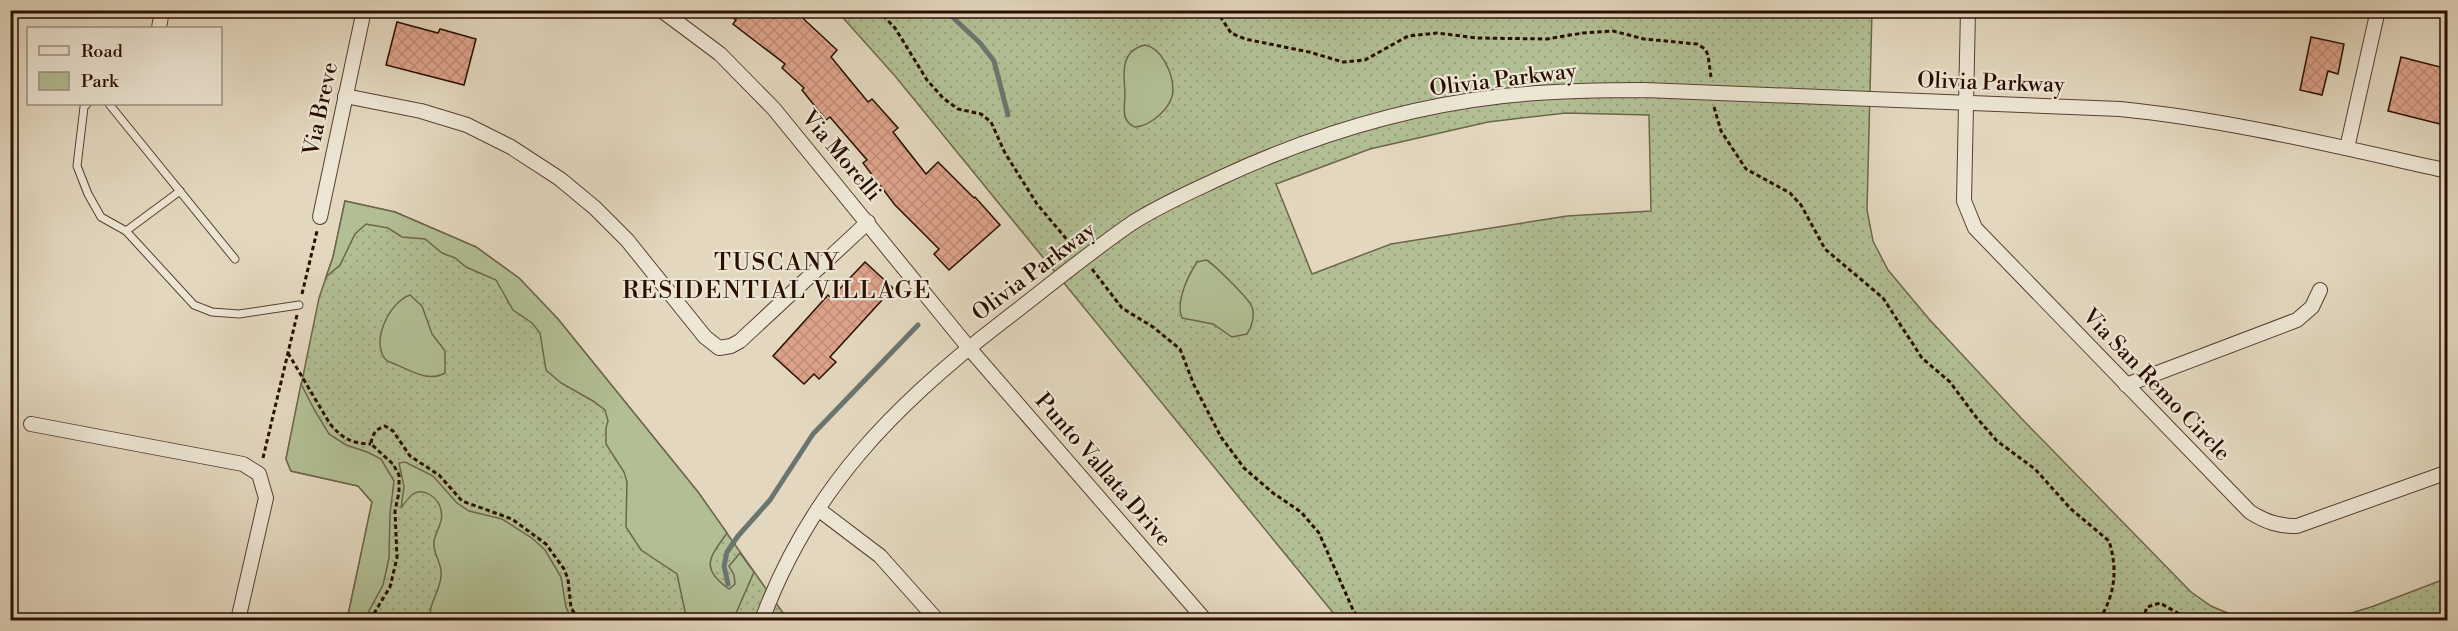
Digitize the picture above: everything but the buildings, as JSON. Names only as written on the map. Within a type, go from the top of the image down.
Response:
[{"type":"street","points":[[159,27],[162,10]]},
{"type":"street","name":"Via Breve","points":[[320,217],[364,10]]},
{"type":"street","name":"Via Morelli","points":[[661,10],[720,54],[774,109],[969,348]]},
{"type":"street","name":"Via San Remo Circle","points":[[1968,10],[1964,201],[1976,228],[2250,512],[2264,521],[2281,526],[2297,526],[2448,472]]},
{"type":"street","points":[[2347,148],[2378,10]]},
{"type":"street","name":"Olivia Parkway","points":[[762,621],[784,570],[840,474],[884,424],[921,387],[1134,222],[1176,198],[1244,167],[1299,145],[1369,123],[1490,98],[1562,91],[1645,90],[1965,102],[2167,113],[2241,126],[2448,171]]},
{"type":"street","points":[[345,96],[421,111],[467,126],[511,147],[560,179],[595,208],[627,240],[705,337],[719,348],[731,346],[740,341],[868,222]]},
{"type":"street","points":[[2126,385],[2297,320],[2312,307],[2320,290]]},
{"type":"street","name":"Punto Vallata Drive","points":[[969,348],[1205,621]]},
{"type":"street","points":[[31,424],[243,464],[260,474],[266,498],[238,621]]},
{"type":"street","points":[[818,509],[880,556],[937,621]]},
{"type":"lane","points":[[86,105],[77,166],[88,194],[101,217],[126,231],[194,305],[212,312],[239,314],[299,305]]},
{"type":"lane","points":[[110,105],[235,260]]},
{"type":"lane","points":[[126,231],[180,191]]},
{"type":"path","points":[[878,10],[895,28],[927,80],[944,98],[958,109],[981,114],[992,122],[1005,153],[1037,204],[1122,308],[1153,327],[1180,349],[1194,385],[1221,437],[1244,468],[1273,493],[1301,512],[1319,533],[1354,612],[1363,621]]},
{"type":"path","points":[[1216,10],[1231,33],[1245,39],[1309,52],[1343,62],[1365,60],[1408,36],[1437,33],[1477,38],[1547,39],[1613,31],[1644,39],[1688,43],[1705,49],[1708,55],[1716,119],[1721,131],[1746,169],[1790,193],[1801,205],[1825,249],[1883,298],[1922,358],[1950,382],[1997,441],[2034,469],[2071,509],[2097,528],[2109,541],[2113,553],[2114,587],[2108,608],[2099,621]]},
{"type":"path","points":[[266,447],[320,217]]},
{"type":"path","points":[[288,352],[330,424],[349,441],[370,444],[393,464],[399,476],[395,519],[397,558],[390,587],[370,621]]},
{"type":"path","points":[[370,444],[378,428],[385,426],[393,431],[410,456],[438,475],[462,501],[512,519],[538,537],[556,556],[564,569],[568,579],[571,608],[579,621]]},
{"type":"path","points":[[2146,621],[2144,616],[2147,607],[2160,603],[2190,621]]},
{"type":"green space","points":[[837,11],[1872,11],[1867,210],[1873,241],[1888,270],[1929,319],[2021,418],[2191,592],[2211,606],[2244,620],[1339,620],[895,76]],"holes":[[[1566,113],[1649,115],[1651,211],[1567,216],[1391,244],[1312,274],[1276,184],[1370,149],[1488,122]]]},
{"type":"green space","points":[[1145,45],[1157,51],[1161,56],[1171,77],[1173,90],[1169,103],[1160,114],[1148,123],[1135,127],[1127,121],[1124,113],[1124,71],[1131,52]]},
{"type":"green space","points":[[345,201],[395,212],[476,247],[519,278],[558,319],[698,492],[788,620],[347,620],[372,502],[358,486],[291,471],[286,459],[319,298],[333,257]]},
{"type":"green space","points":[[345,201],[395,212],[476,247],[519,278],[558,319],[698,492],[727,533],[710,562],[714,575],[729,589],[735,584],[734,575],[729,566],[740,553],[754,572],[733,620],[691,620],[686,616],[677,574],[641,550],[626,527],[627,482],[624,472],[606,444],[608,421],[605,410],[561,383],[546,370],[540,333],[532,323],[513,310],[496,280],[466,267],[455,258],[442,253],[425,239],[402,237],[388,228],[366,224],[355,234],[340,265],[326,277],[333,257]]},
{"type":"green space","points":[[1206,260],[1231,282],[1252,307],[1252,321],[1247,334],[1232,337],[1213,324],[1182,318],[1180,304],[1186,282],[1197,262]]},
{"type":"green space","points":[[410,295],[422,306],[432,334],[445,351],[445,373],[438,376],[423,376],[387,361],[382,354],[380,344],[384,324],[395,306]]},
{"type":"green space","points":[[301,384],[329,434],[346,445],[381,459],[394,481],[390,514],[389,558],[383,585],[364,620],[347,620],[372,502],[358,486],[291,471],[286,459]]},
{"type":"green space","points":[[405,462],[433,476],[457,503],[469,511],[502,519],[532,538],[545,550],[561,577],[566,607],[572,620],[430,620],[441,576],[434,546],[441,510],[431,495],[422,492],[413,494],[401,508],[404,487],[399,463]]},
{"type":"green space","points":[[2447,578],[2447,620],[2329,620],[2374,606]]},
{"type":"waterway","points":[[945,10],[980,43],[994,61],[1008,115]]},
{"type":"waterway","points":[[728,584],[724,566],[727,552],[738,536],[770,500],[813,434],[918,325]]},
{"type":"district","name":"TUSCANY RESIDENTIAL VILLAGE","points":[[777,277]]}]
